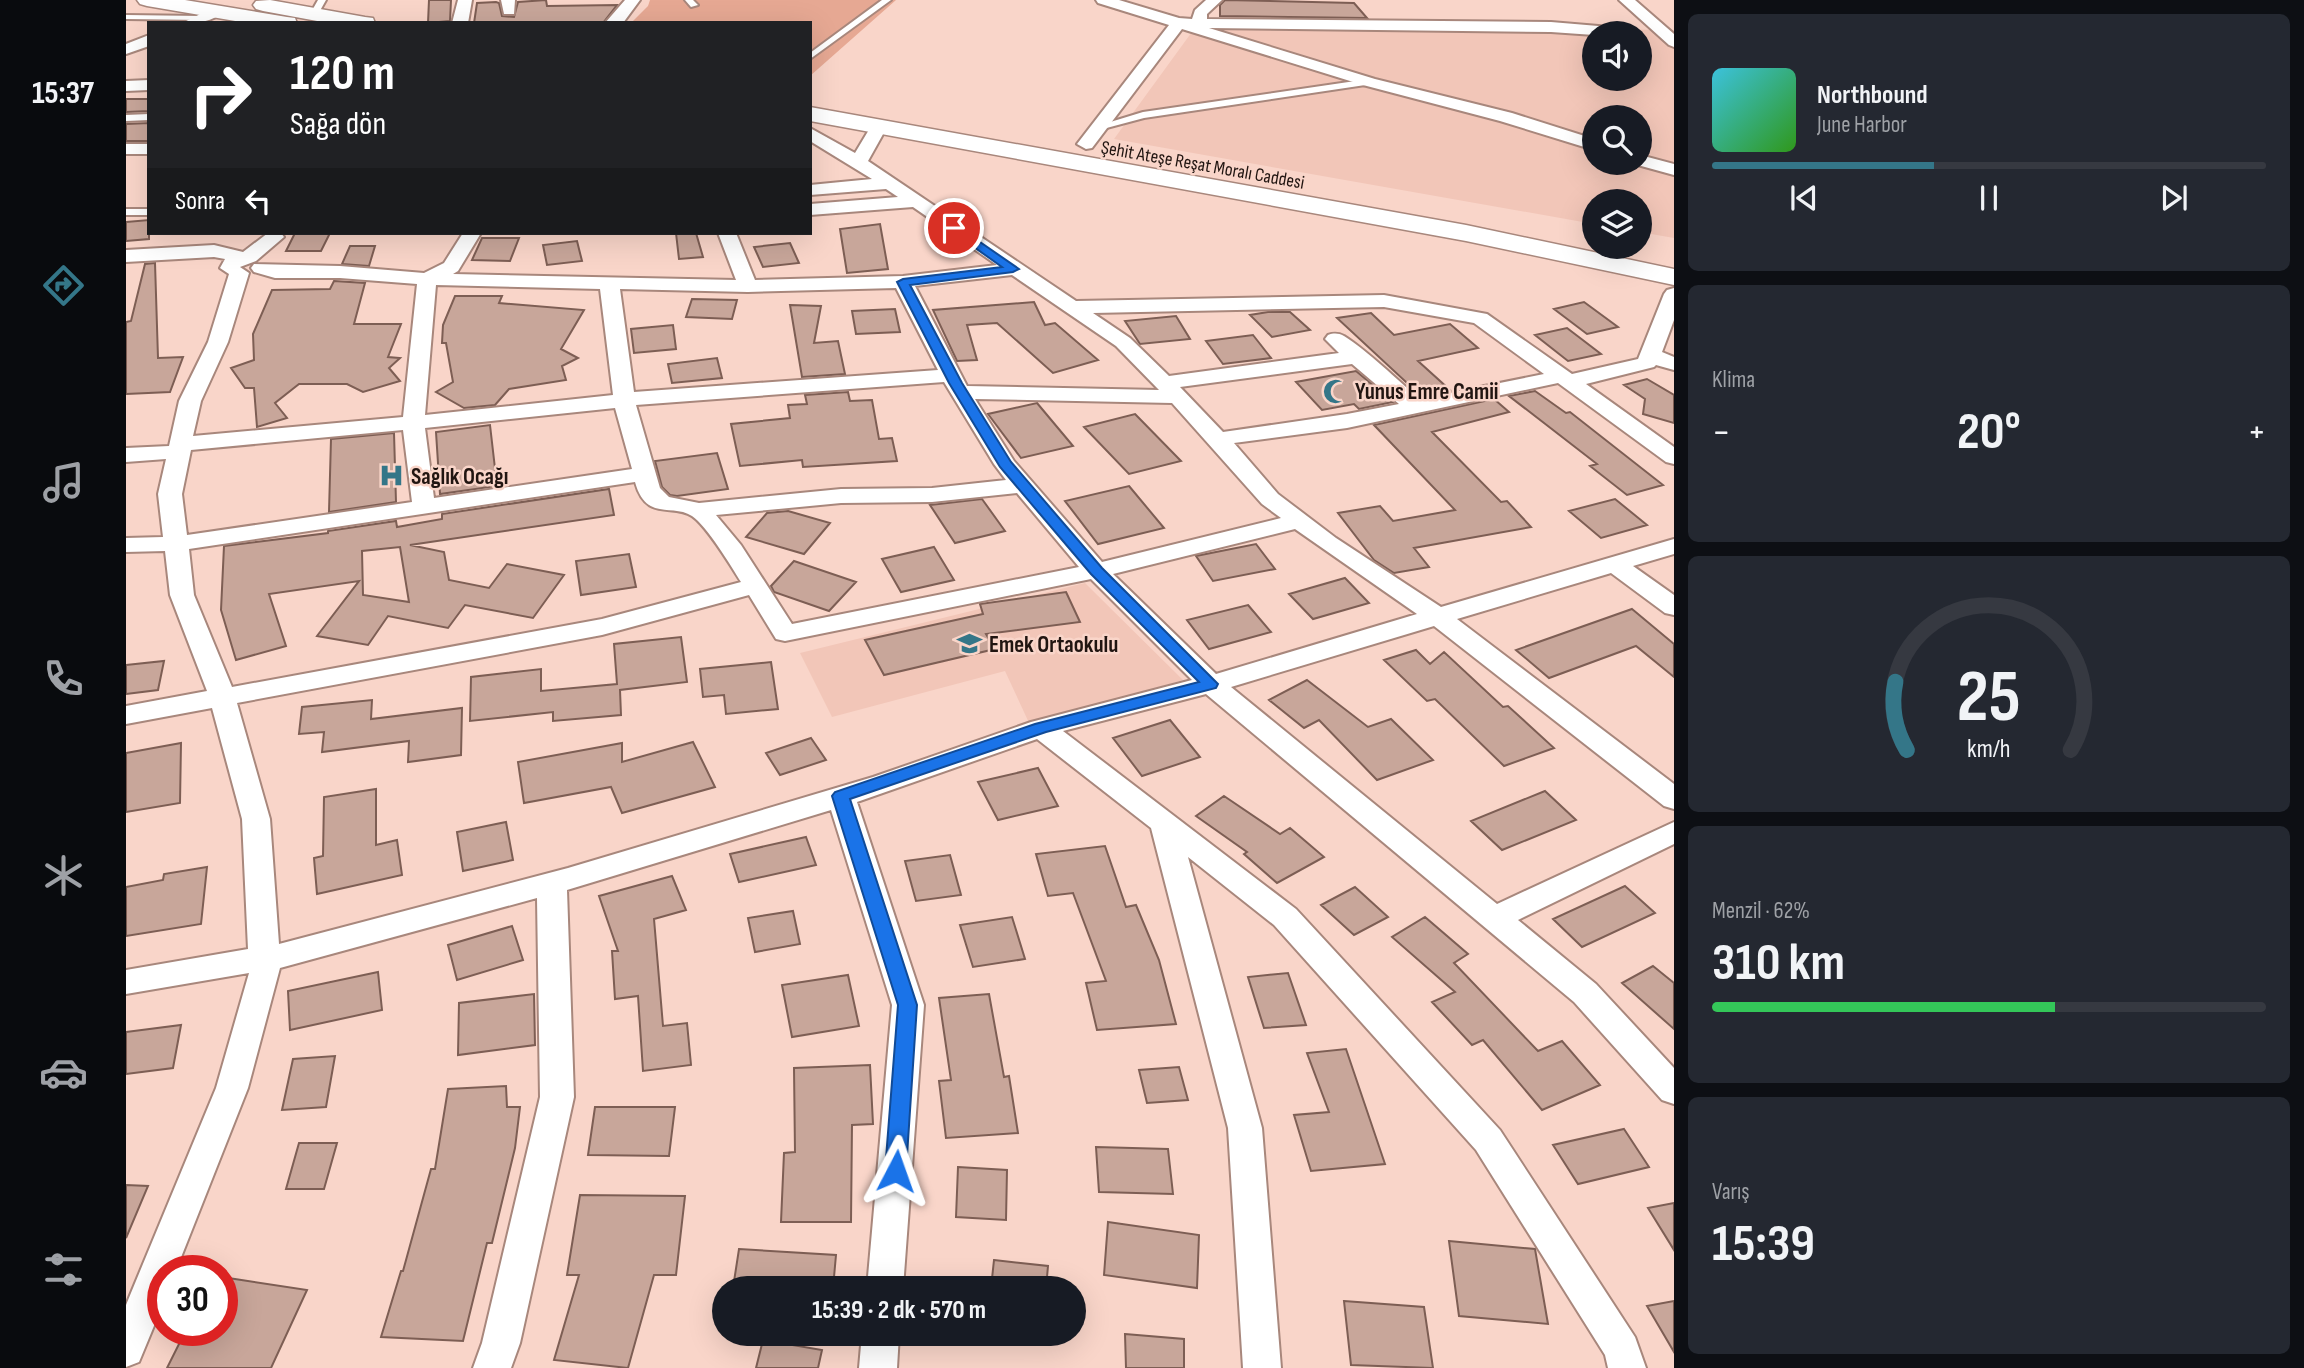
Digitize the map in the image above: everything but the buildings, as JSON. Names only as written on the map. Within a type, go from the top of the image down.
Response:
[{"type":"main road","points":[[146,0],[211,13],[272,21]]},
{"type":"main road","points":[[211,13],[318,7],[359,21]]},
{"type":"main road","name":"Şehit Ateşe Reşat Moralı Caddesi","points":[[812,98],[1093,135],[1554,228]]},
{"type":"main road","points":[[812,114],[1466,233],[1674,276]]},
{"type":"street","points":[[460,21],[465,0]]},
{"type":"street","points":[[615,21],[633,0]]},
{"type":"street","points":[[1103,0],[1369,82],[1506,117],[1582,141]]},
{"type":"street","points":[[1199,23],[1200,13],[1215,0]]},
{"type":"street","points":[[1626,0],[1672,38]]},
{"type":"street","points":[[1179,23],[1551,27],[1582,30]]},
{"type":"street","points":[[1093,135],[1179,23]]},
{"type":"street","points":[[1652,36],[1672,38]]},
{"type":"street","points":[[126,49],[147,41]]},
{"type":"street","points":[[126,86],[147,85]]},
{"type":"street","points":[[858,163],[879,127]]},
{"type":"street","points":[[812,134],[890,183],[1124,342],[1270,499],[1437,616],[1674,799]]},
{"type":"street","points":[[126,149],[147,149]]},
{"type":"street","points":[[1652,164],[1674,170]]},
{"type":"street","points":[[812,190],[890,183]]},
{"type":"street","points":[[812,210],[915,201]]},
{"type":"street","points":[[126,1350],[232,1088],[265,970],[256,819],[221,696],[182,595],[170,494],[190,401],[251,265],[277,235]]},
{"type":"street","points":[[427,279],[452,267],[471,235]]},
{"type":"street","points":[[728,235],[748,286]]},
{"type":"street","points":[[126,256],[159,254],[251,265],[275,272],[335,272],[427,279],[748,286],[903,282],[1013,269]]},
{"type":"street","points":[[424,508],[413,422],[427,279]]},
{"type":"street","points":[[609,282],[624,400],[649,490],[661,503],[699,510],[841,496],[932,495],[1023,485]]},
{"type":"street","points":[[903,282],[956,383],[1005,464],[1096,571],[1210,684],[1585,993],[1674,1090]]},
{"type":"street","points":[[1217,439],[1348,421],[1647,363],[1674,294]]},
{"type":"street","points":[[1071,307],[1384,301],[1480,318],[1674,457]]},
{"type":"street","points":[[1335,339],[1415,406]]},
{"type":"street","points":[[1650,355],[1674,364]]},
{"type":"street","points":[[126,454],[624,400],[956,383],[1170,390],[1358,357]]},
{"type":"street","points":[[126,545],[175,544],[646,474]]},
{"type":"street","points":[[699,510],[733,550],[785,633],[1096,571],[1298,521]]},
{"type":"street","points":[[126,982],[292,954],[552,884],[841,796],[1041,728],[1210,684],[1674,546]]},
{"type":"street","points":[[1613,562],[1674,607]]},
{"type":"street","points":[[126,715],[602,626],[755,586]]},
{"type":"street","points":[[1041,728],[1285,917],[1488,1140],[1622,1349],[1627,1368]]},
{"type":"street","points":[[841,796],[908,1005],[886,1276]]},
{"type":"street","points":[[1164,824],[1245,1128],[1262,1368]]},
{"type":"street","points":[[1495,918],[1674,832]]},
{"type":"street","points":[[492,1368],[502,1343],[556,1097],[552,884]]},
{"type":"street","points":[[878,1368],[880,1346]]},
{"type":"lane","points":[[812,56],[887,0]]},
{"type":"lane","points":[[126,17],[211,13]]},
{"type":"lane","points":[[1093,135],[1143,115],[1369,82]]},
{"type":"lane","points":[[126,118],[147,117]]},
{"type":"lane","points":[[126,212],[147,212]]},
{"type":"shaded area","points":[[650,0],[896,0],[812,74],[812,21],[633,21],[648,6]]},
{"type":"shaded area","points":[[1197,25],[1582,29],[1582,91],[1652,91],[1652,30],[1674,30],[1674,238],[1652,234],[1652,189],[1582,189],[1582,222],[1114,139]]},
{"type":"shaded area","points":[[1085,583],[1183,680],[1030,725],[1005,671],[832,717],[800,653]]},
{"type":"place","name":"Yunus Emre Camii","points":[[1335,391]]},
{"type":"place","name":"Sağlık Ocağı","points":[[391,476]]},
{"type":"place","name":"Emek Ortaokulu","points":[[969,644]]},
{"type":"route","points":[[896,1171],[908,1005],[841,796],[883,784],[1041,728],[1210,684],[1096,571],[1005,464],[955,383],[903,282],[1013,269],[954,228]]}]
